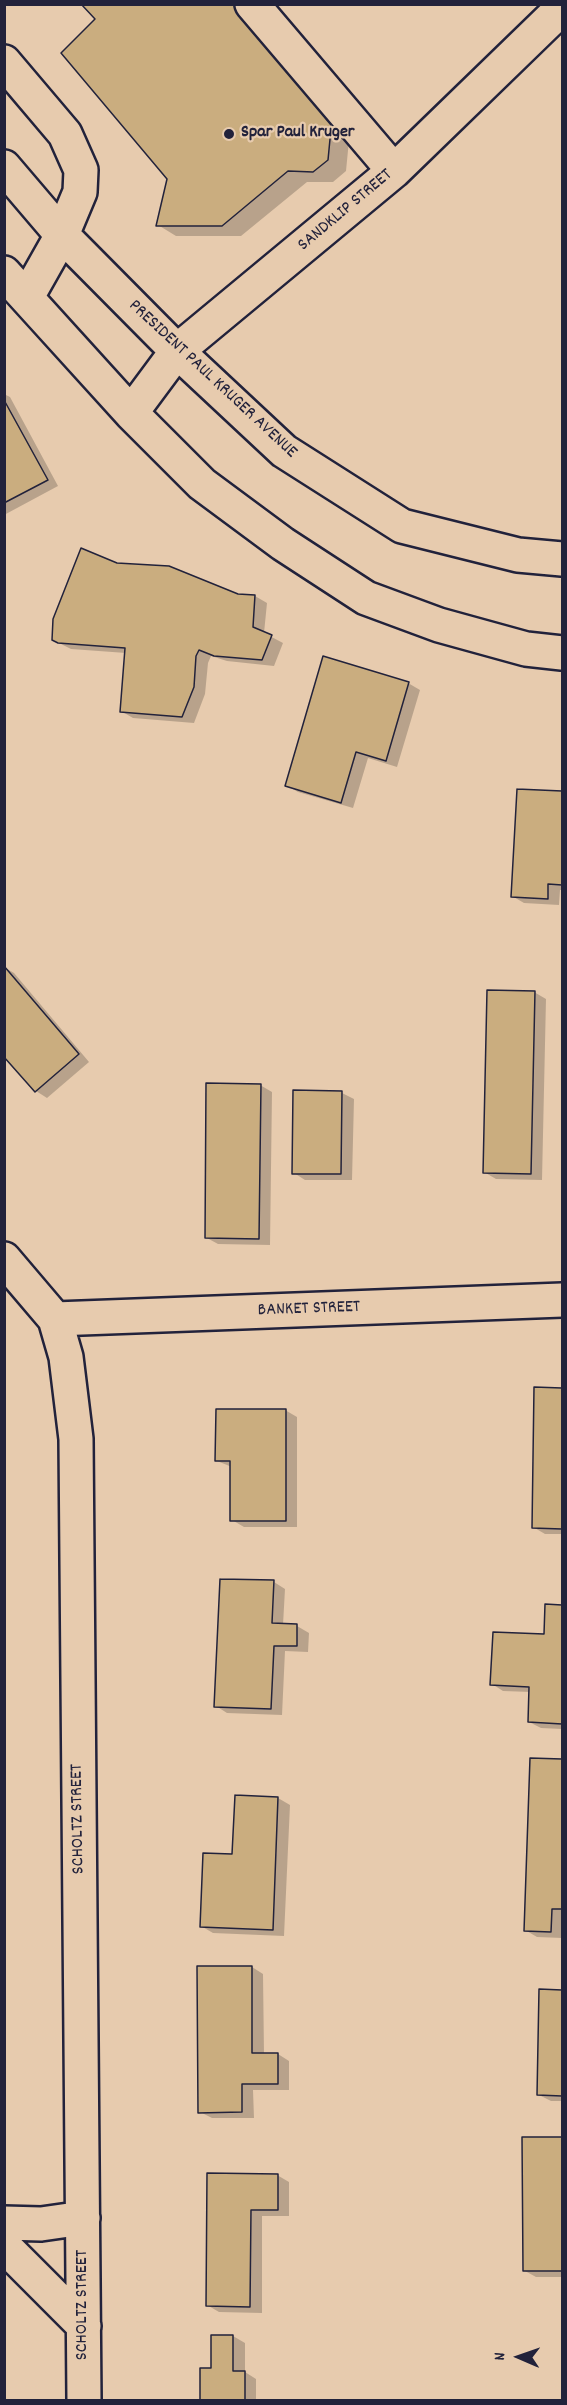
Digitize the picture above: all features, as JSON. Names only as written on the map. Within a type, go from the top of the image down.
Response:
[{"type":"street","points":[[252,4],[394,171]]},
{"type":"street","name":"SANDKLIP STREET","points":[[131,413],[177,351],[394,171],[562,8]]},
{"type":"street","points":[[4,62],[65,134],[81,170],[80,192],[62,235],[27,297]]},
{"type":"street","name":"PRESIDENT PAUL KRUGER AVENUE","points":[[4,167],[62,235],[177,351],[284,452],[402,526],[518,555],[562,560]]},
{"type":"street","points":[[4,273],[131,413],[202,484],[283,544],[366,598],[439,625],[526,650],[562,653]]},
{"type":"street","name":"SCHOLTZ STREET","points":[[4,1259],[55,1319],[66,1357],[75,1439],[84,2400]]},
{"type":"street","name":"BANKET STREET","points":[[55,1319],[562,1300]]},
{"type":"street","points":[[4,2223],[41,2224],[83,2218]]},
{"type":"street","points":[[4,2246],[84,2326]]},
{"type":"building","name":"Spar Paul Kruger","points":[[81,4],[246,4],[333,108],[328,160],[313,172],[288,171],[222,226],[156,226],[167,179],[61,53],[95,19]]},
{"type":"building","points":[[4,400],[48,480],[4,503]]},
{"type":"building","points":[[81,548],[117,563],[169,566],[238,594],[255,595],[253,627],[272,635],[262,660],[214,656],[199,650],[196,656],[194,687],[182,717],[120,712],[125,648],[58,643],[52,640],[53,619]]},
{"type":"building","points":[[323,656],[409,682],[386,761],[356,752],[341,803],[285,786]]},
{"type":"building","points":[[517,789],[562,791],[562,885],[548,884],[548,899],[511,897]]},
{"type":"building","points":[[4,966],[79,1054],[35,1092],[4,1057]]},
{"type":"building","points":[[487,990],[535,991],[531,1174],[483,1173]]},
{"type":"building","points":[[206,1083],[261,1084],[259,1239],[205,1238]]},
{"type":"building","points":[[293,1090],[342,1091],[341,1174],[292,1174]]},
{"type":"building","points":[[534,1387],[562,1388],[562,1529],[532,1528]]},
{"type":"building","points":[[216,1409],[286,1409],[286,1521],[230,1521],[230,1461],[215,1461]]},
{"type":"building","points":[[220,1579],[274,1580],[272,1623],[297,1624],[297,1646],[274,1646],[271,1709],[214,1707]]},
{"type":"building","points":[[545,1604],[562,1605],[562,1724],[528,1722],[529,1687],[490,1685],[493,1632],[544,1634]]},
{"type":"building","points":[[530,1758],[562,1759],[562,1909],[552,1909],[551,1932],[524,1931]]},
{"type":"building","points":[[235,1795],[278,1797],[273,1930],[200,1927],[203,1853],[232,1854]]},
{"type":"building","points":[[197,1966],[252,1966],[252,2053],[278,2053],[278,2084],[242,2084],[242,2112],[198,2113]]},
{"type":"building","points":[[539,1989],[562,1990],[562,2096],[537,2095]]},
{"type":"building","points":[[522,2137],[562,2137],[562,2271],[523,2271]]},
{"type":"building","points":[[207,2173],[278,2174],[278,2210],[251,2210],[250,2307],[206,2306]]},
{"type":"building","points":[[211,2335],[233,2335],[233,2371],[245,2371],[245,2400],[200,2400],[200,2368],[211,2368]]},
{"type":"place","name":"Spar Paul Kruger","points":[[229,134]]}]
